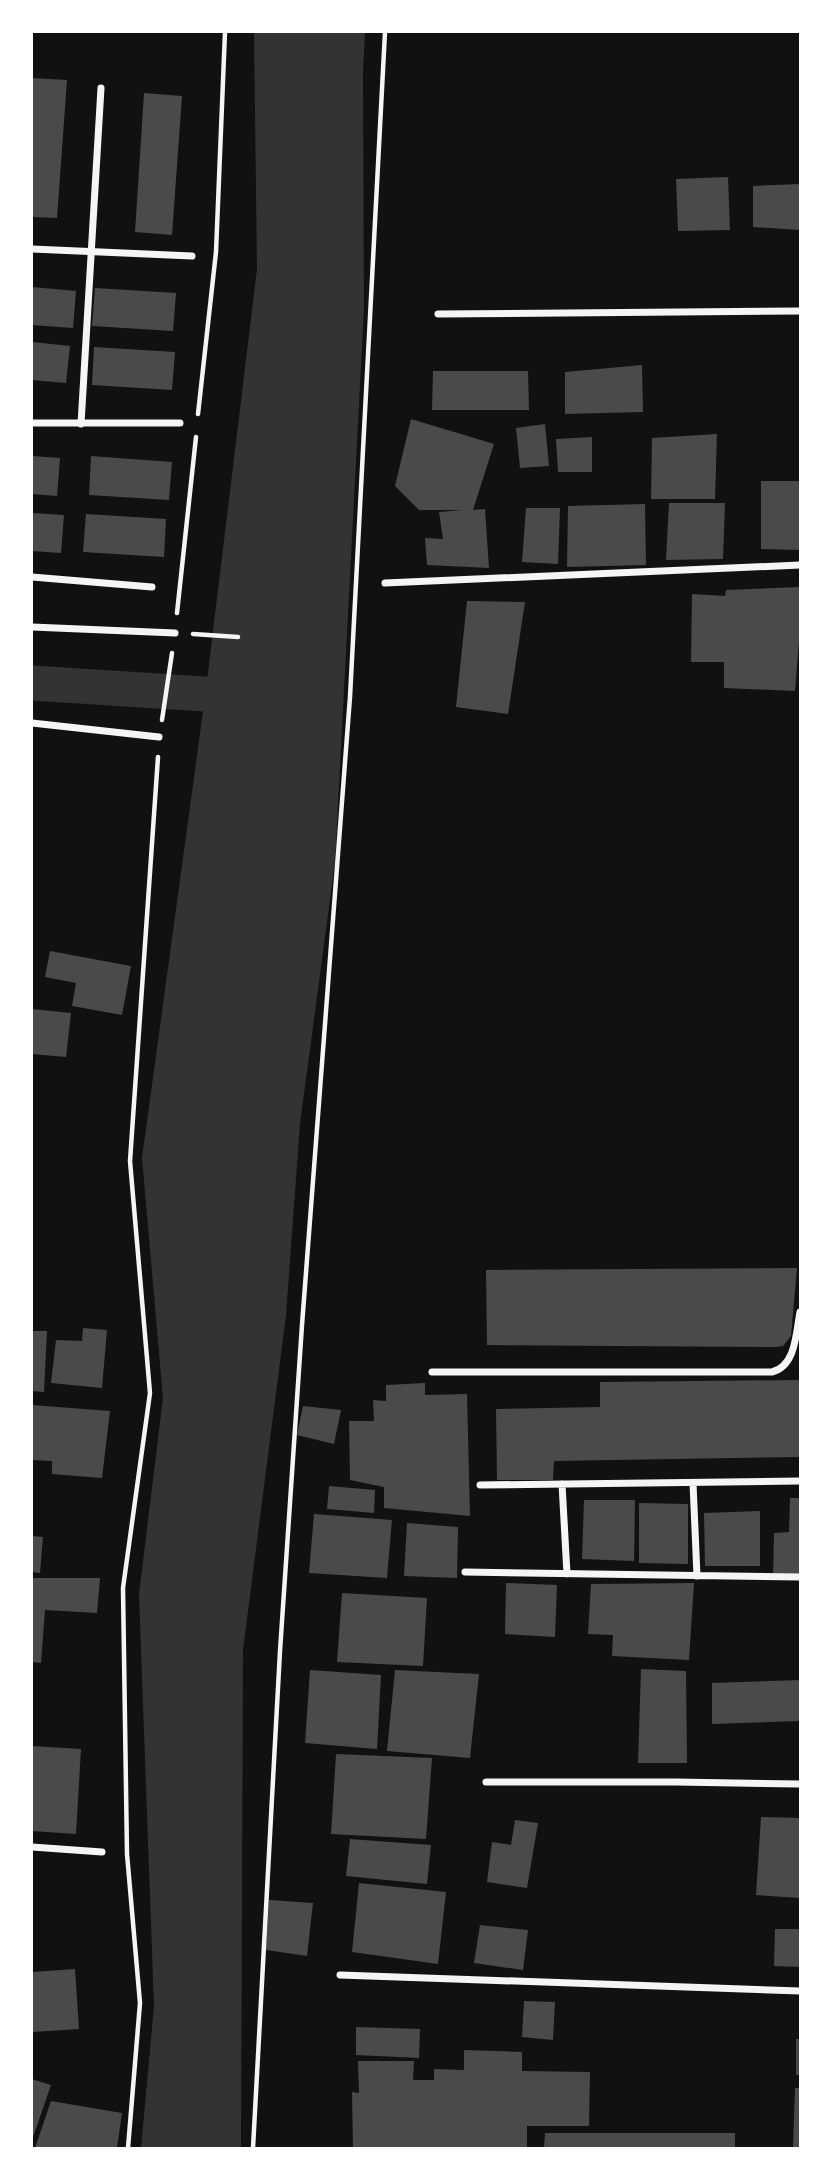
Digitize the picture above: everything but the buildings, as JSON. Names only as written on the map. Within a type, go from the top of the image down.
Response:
[{"type":"street","points":[[81,424],[101,88]]},
{"type":"street","points":[[32,249],[191,256]]},
{"type":"street","points":[[438,314],[800,311]]},
{"type":"street","points":[[32,422],[180,423]]},
{"type":"street","points":[[385,583],[800,565]]},
{"type":"street","points":[[32,577],[152,587]]},
{"type":"street","points":[[32,627],[174,635]]},
{"type":"street","points":[[32,723],[159,736]]},
{"type":"street","points":[[432,1372],[772,1372],[782,1370],[789,1363],[800,1312]]},
{"type":"street","points":[[480,1485],[800,1481]]},
{"type":"street","points":[[693,1483],[697,1576]]},
{"type":"street","points":[[562,1484],[568,1574]]},
{"type":"street","points":[[466,1572],[800,1577]]},
{"type":"street","points":[[486,1782],[800,1784]]},
{"type":"street","points":[[32,1847],[102,1852]]},
{"type":"street","points":[[340,1975],[800,1991]]},
{"type":"path","points":[[198,415],[216,252],[225,32]]},
{"type":"path","points":[[253,2148],[286,1556],[351,683],[385,32]]},
{"type":"path","points":[[128,2148],[140,2003],[127,1854],[123,1588],[150,1393],[130,1161],[159,736],[174,635],[197,429]]},
{"type":"path","points":[[174,635],[238,637]]},
{"type":"shaded area","points":[[254,32],[365,32],[364,309],[335,862],[300,1124],[286,1315],[243,1650],[241,2148],[141,2148],[154,2006],[139,1594],[163,1398],[142,1158],[205,697],[257,269]]},
{"type":"waterway","points":[[32,683],[252,697]]}]
